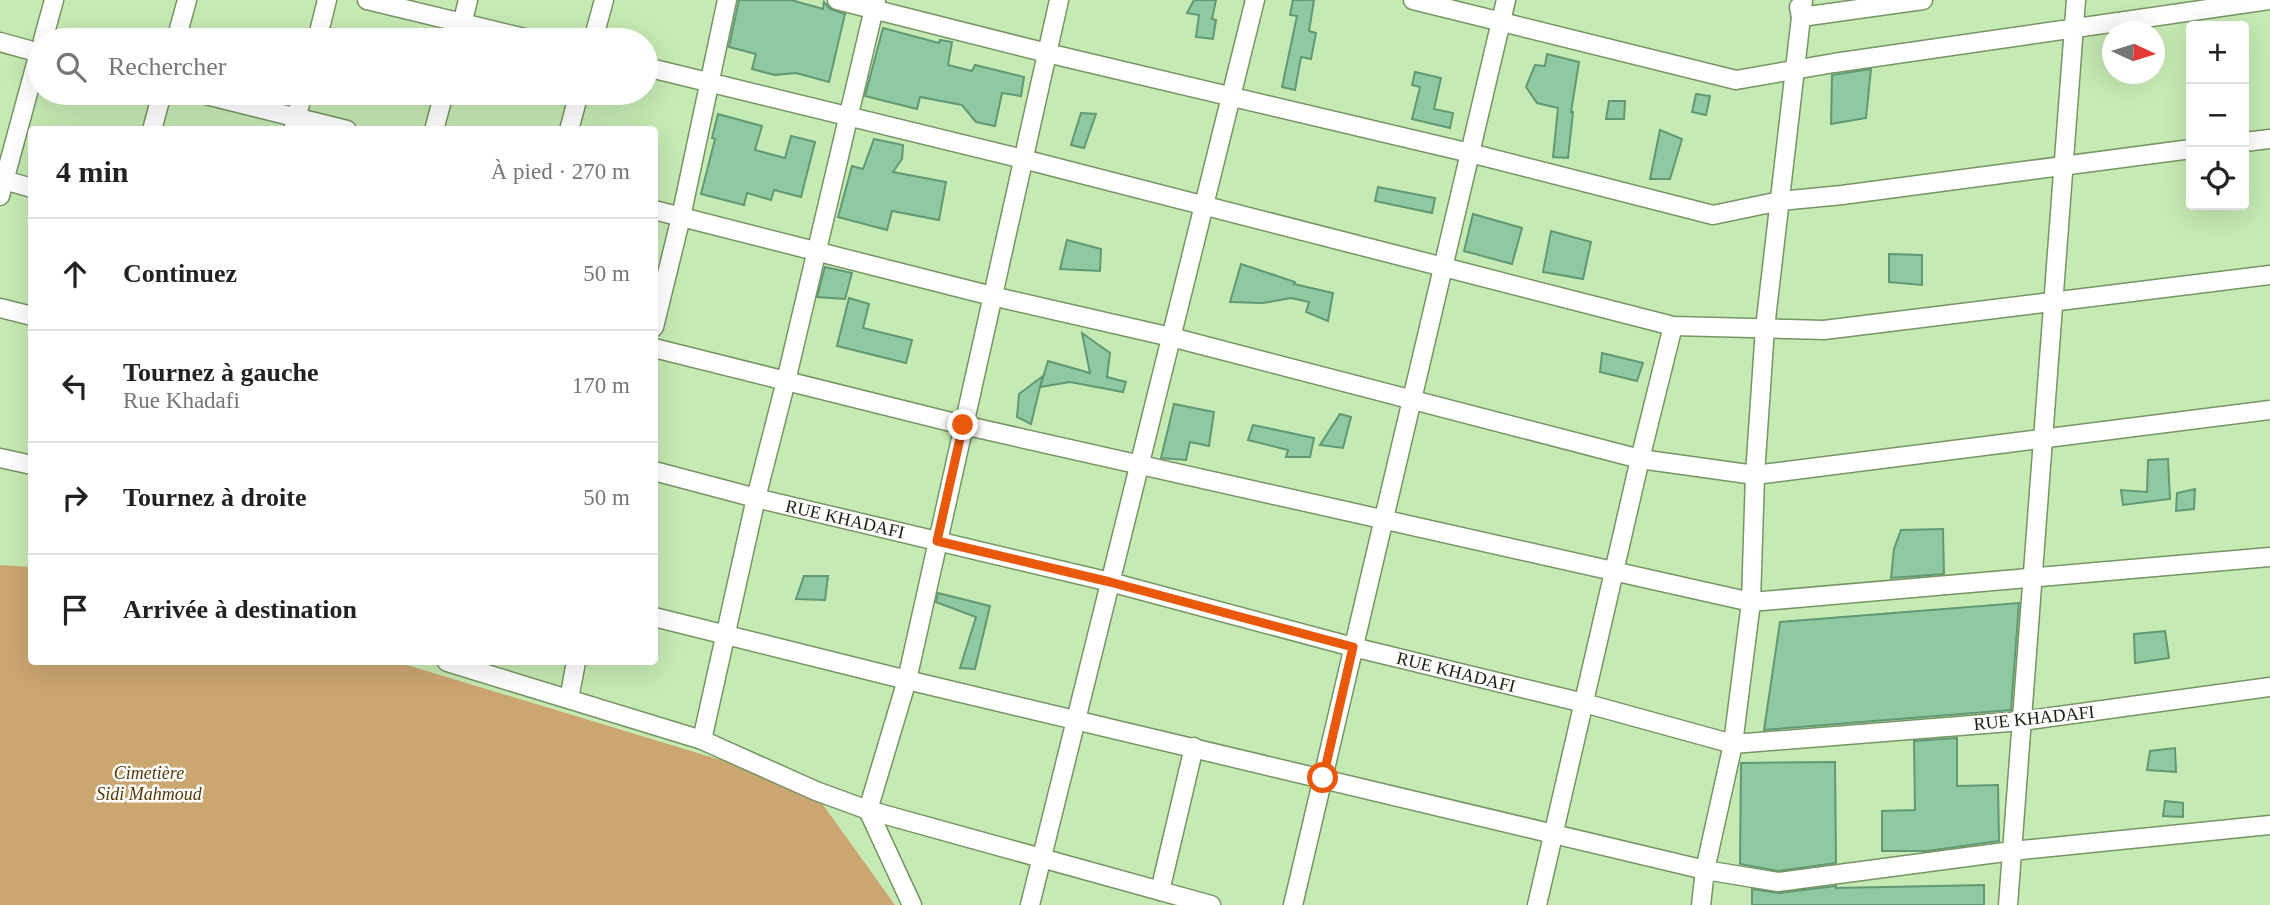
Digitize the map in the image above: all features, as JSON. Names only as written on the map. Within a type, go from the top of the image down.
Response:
[{"type":"street","points":[[46,28],[54,0]]},
{"type":"street","points":[[179,28],[187,0]]},
{"type":"street","points":[[320,28],[327,0]]},
{"type":"street","points":[[367,0],[448,28]]},
{"type":"street","points":[[461,28],[468,0]]},
{"type":"street","points":[[596,28],[604,0]]},
{"type":"street","points":[[658,311],[681,217],[727,0]]},
{"type":"street","points":[[837,0],[874,4],[1047,53],[1470,153],[1713,215],[1780,201],[2186,150]]},
{"type":"street","points":[[912,905],[868,810],[907,680],[1059,0]]},
{"type":"street","points":[[1030,905],[1255,0]]},
{"type":"street","points":[[1413,0],[1736,80],[1794,69],[2270,0]]},
{"type":"street","points":[[1293,905],[1506,0]]},
{"type":"street","points":[[1701,905],[1705,870],[1733,744],[1751,602],[1755,475],[1765,328],[1800,6],[1923,0]]},
{"type":"street","points":[[2008,905],[2076,0]]},
{"type":"street","points":[[702,740],[756,498],[874,4]]},
{"type":"street","points":[[0,42],[28,48]]},
{"type":"street","points":[[658,70],[1023,159],[1673,326],[1824,330],[2270,275]]},
{"type":"street","points":[[28,92],[1,185],[28,188]]},
{"type":"street","points":[[153,126],[159,105]]},
{"type":"street","points":[[236,105],[294,123],[317,126]]},
{"type":"street","points":[[294,123],[299,105]]},
{"type":"street","points":[[435,126],[441,105]]},
{"type":"street","points":[[570,126],[576,105]]},
{"type":"street","points":[[2249,141],[2270,139]]},
{"type":"street","points":[[658,211],[992,296],[1171,337],[1640,459],[1755,475],[2270,410]]},
{"type":"street","points":[[0,308],[28,315]]},
{"type":"street","points":[[1537,905],[1673,326]]},
{"type":"street","points":[[658,349],[963,425],[1751,602],[2270,557]]},
{"type":"street","points":[[0,458],[28,465]]},
{"type":"street","name":"RUE KHADAFI","points":[[658,472],[1110,582],[1353,647],[1584,703],[1733,744],[2022,721],[2270,687]]},
{"type":"street","points":[[658,618],[1705,870],[1778,882],[2012,851],[2270,825]]},
{"type":"street","points":[[457,665],[702,740],[816,791],[868,810],[1211,905]]},
{"type":"street","points":[[569,699],[575,665]]},
{"type":"street","points":[[1160,891],[1194,747]]},
{"type":"green space","name":"Cimetière Sidi Mahmoud","points":[[0,565],[28,567],[28,665],[407,665],[757,771],[821,802],[895,905],[0,905]]},
{"type":"building","points":[[739,0],[791,0],[823,9],[824,2],[830,9],[845,14],[829,82],[796,73],[775,75],[752,69],[756,54],[729,47]]},
{"type":"building","points":[[1194,0],[1216,0],[1212,19],[1216,20],[1213,39],[1196,37],[1199,15],[1187,13]]},
{"type":"building","points":[[1293,0],[1314,0],[1309,31],[1316,33],[1311,59],[1301,57],[1295,90],[1282,87],[1297,16],[1290,15]]},
{"type":"building","points":[[883,28],[939,43],[940,40],[952,42],[948,65],[972,71],[975,65],[1024,77],[1021,96],[1002,93],[995,126],[976,122],[962,105],[920,97],[917,109],[865,96]]},
{"type":"building","points":[[1547,54],[1579,62],[1571,112],[1568,158],[1553,157],[1558,108],[1537,103],[1526,87],[1535,65],[1545,66]]},
{"type":"building","points":[[1871,69],[1866,118],[1831,124],[1832,75]]},
{"type":"building","points":[[1415,72],[1441,78],[1434,109],[1453,113],[1450,128],[1412,119],[1420,87],[1412,85]]},
{"type":"building","points":[[1696,94],[1710,96],[1706,115],[1692,112]]},
{"type":"building","points":[[1609,101],[1625,101],[1624,119],[1606,119]]},
{"type":"building","points":[[1081,113],[1096,114],[1084,148],[1071,145]]},
{"type":"building","points":[[718,114],[762,126],[755,150],[785,158],[791,136],[815,142],[801,197],[774,190],[771,200],[747,193],[744,205],[701,194],[715,139],[712,138]]},
{"type":"building","points":[[1660,130],[1682,139],[1670,179],[1650,179]]},
{"type":"building","points":[[874,139],[903,145],[902,159],[893,172],[946,182],[939,220],[892,211],[887,230],[838,217],[852,166],[863,169]]},
{"type":"building","points":[[1378,187],[1435,198],[1432,213],[1375,201]]},
{"type":"building","points":[[1473,214],[1522,228],[1512,264],[1464,251]]},
{"type":"building","points":[[1551,231],[1591,242],[1583,279],[1543,272]]},
{"type":"building","points":[[1067,240],[1101,249],[1100,271],[1060,269]]},
{"type":"building","points":[[1889,254],[1922,255],[1922,285],[1889,282]]},
{"type":"building","points":[[1241,264],[1295,282],[1294,284],[1333,293],[1328,321],[1306,312],[1309,302],[1291,298],[1263,303],[1230,302]]},
{"type":"building","points":[[825,267],[852,273],[845,299],[817,297]]},
{"type":"building","points":[[849,298],[869,304],[863,328],[912,340],[906,363],[837,346]]},
{"type":"building","points":[[1082,333],[1110,353],[1107,377],[1126,382],[1123,392],[1070,382],[1040,387],[1048,361],[1090,373]]},
{"type":"building","points":[[1602,353],[1643,363],[1637,381],[1600,372]]},
{"type":"building","points":[[1043,376],[1031,424],[1017,417],[1019,394]]},
{"type":"building","points":[[1174,404],[1214,412],[1209,446],[1190,442],[1186,460],[1161,458]]},
{"type":"building","points":[[1340,414],[1351,417],[1343,448],[1320,445]]},
{"type":"building","points":[[1253,425],[1314,438],[1310,457],[1286,457],[1288,450],[1248,440]]},
{"type":"building","points":[[2168,459],[2170,499],[2123,505],[2121,490],[2147,492],[2148,460]]},
{"type":"building","points":[[2195,489],[2194,509],[2176,511],[2177,493]]},
{"type":"building","points":[[1943,529],[1944,574],[1891,578],[1894,549],[1901,530]]},
{"type":"building","points":[[804,576],[828,576],[825,600],[796,599]]},
{"type":"building","points":[[938,593],[990,606],[975,669],[960,668],[976,617],[936,602]]},
{"type":"building","points":[[2019,603],[2011,710],[1764,730],[1780,622]]},
{"type":"building","points":[[2165,631],[2169,658],[2135,663],[2134,634]]},
{"type":"building","points":[[1957,738],[1957,786],[1998,785],[1999,841],[1927,851],[1882,851],[1882,811],[1915,810],[1914,741]]},
{"type":"building","points":[[2175,748],[2176,772],[2147,770],[2150,751]]},
{"type":"building","points":[[1835,762],[1836,863],[1778,871],[1740,864],[1741,763]]},
{"type":"building","points":[[2165,801],[2183,803],[2183,817],[2163,816]]},
{"type":"building","points":[[1984,885],[1984,905],[1752,905],[1752,889],[1779,893],[1836,886]]},
{"type":"route","points":[[963,425],[937,541],[1110,582],[1353,647],[1323,778]]}]
